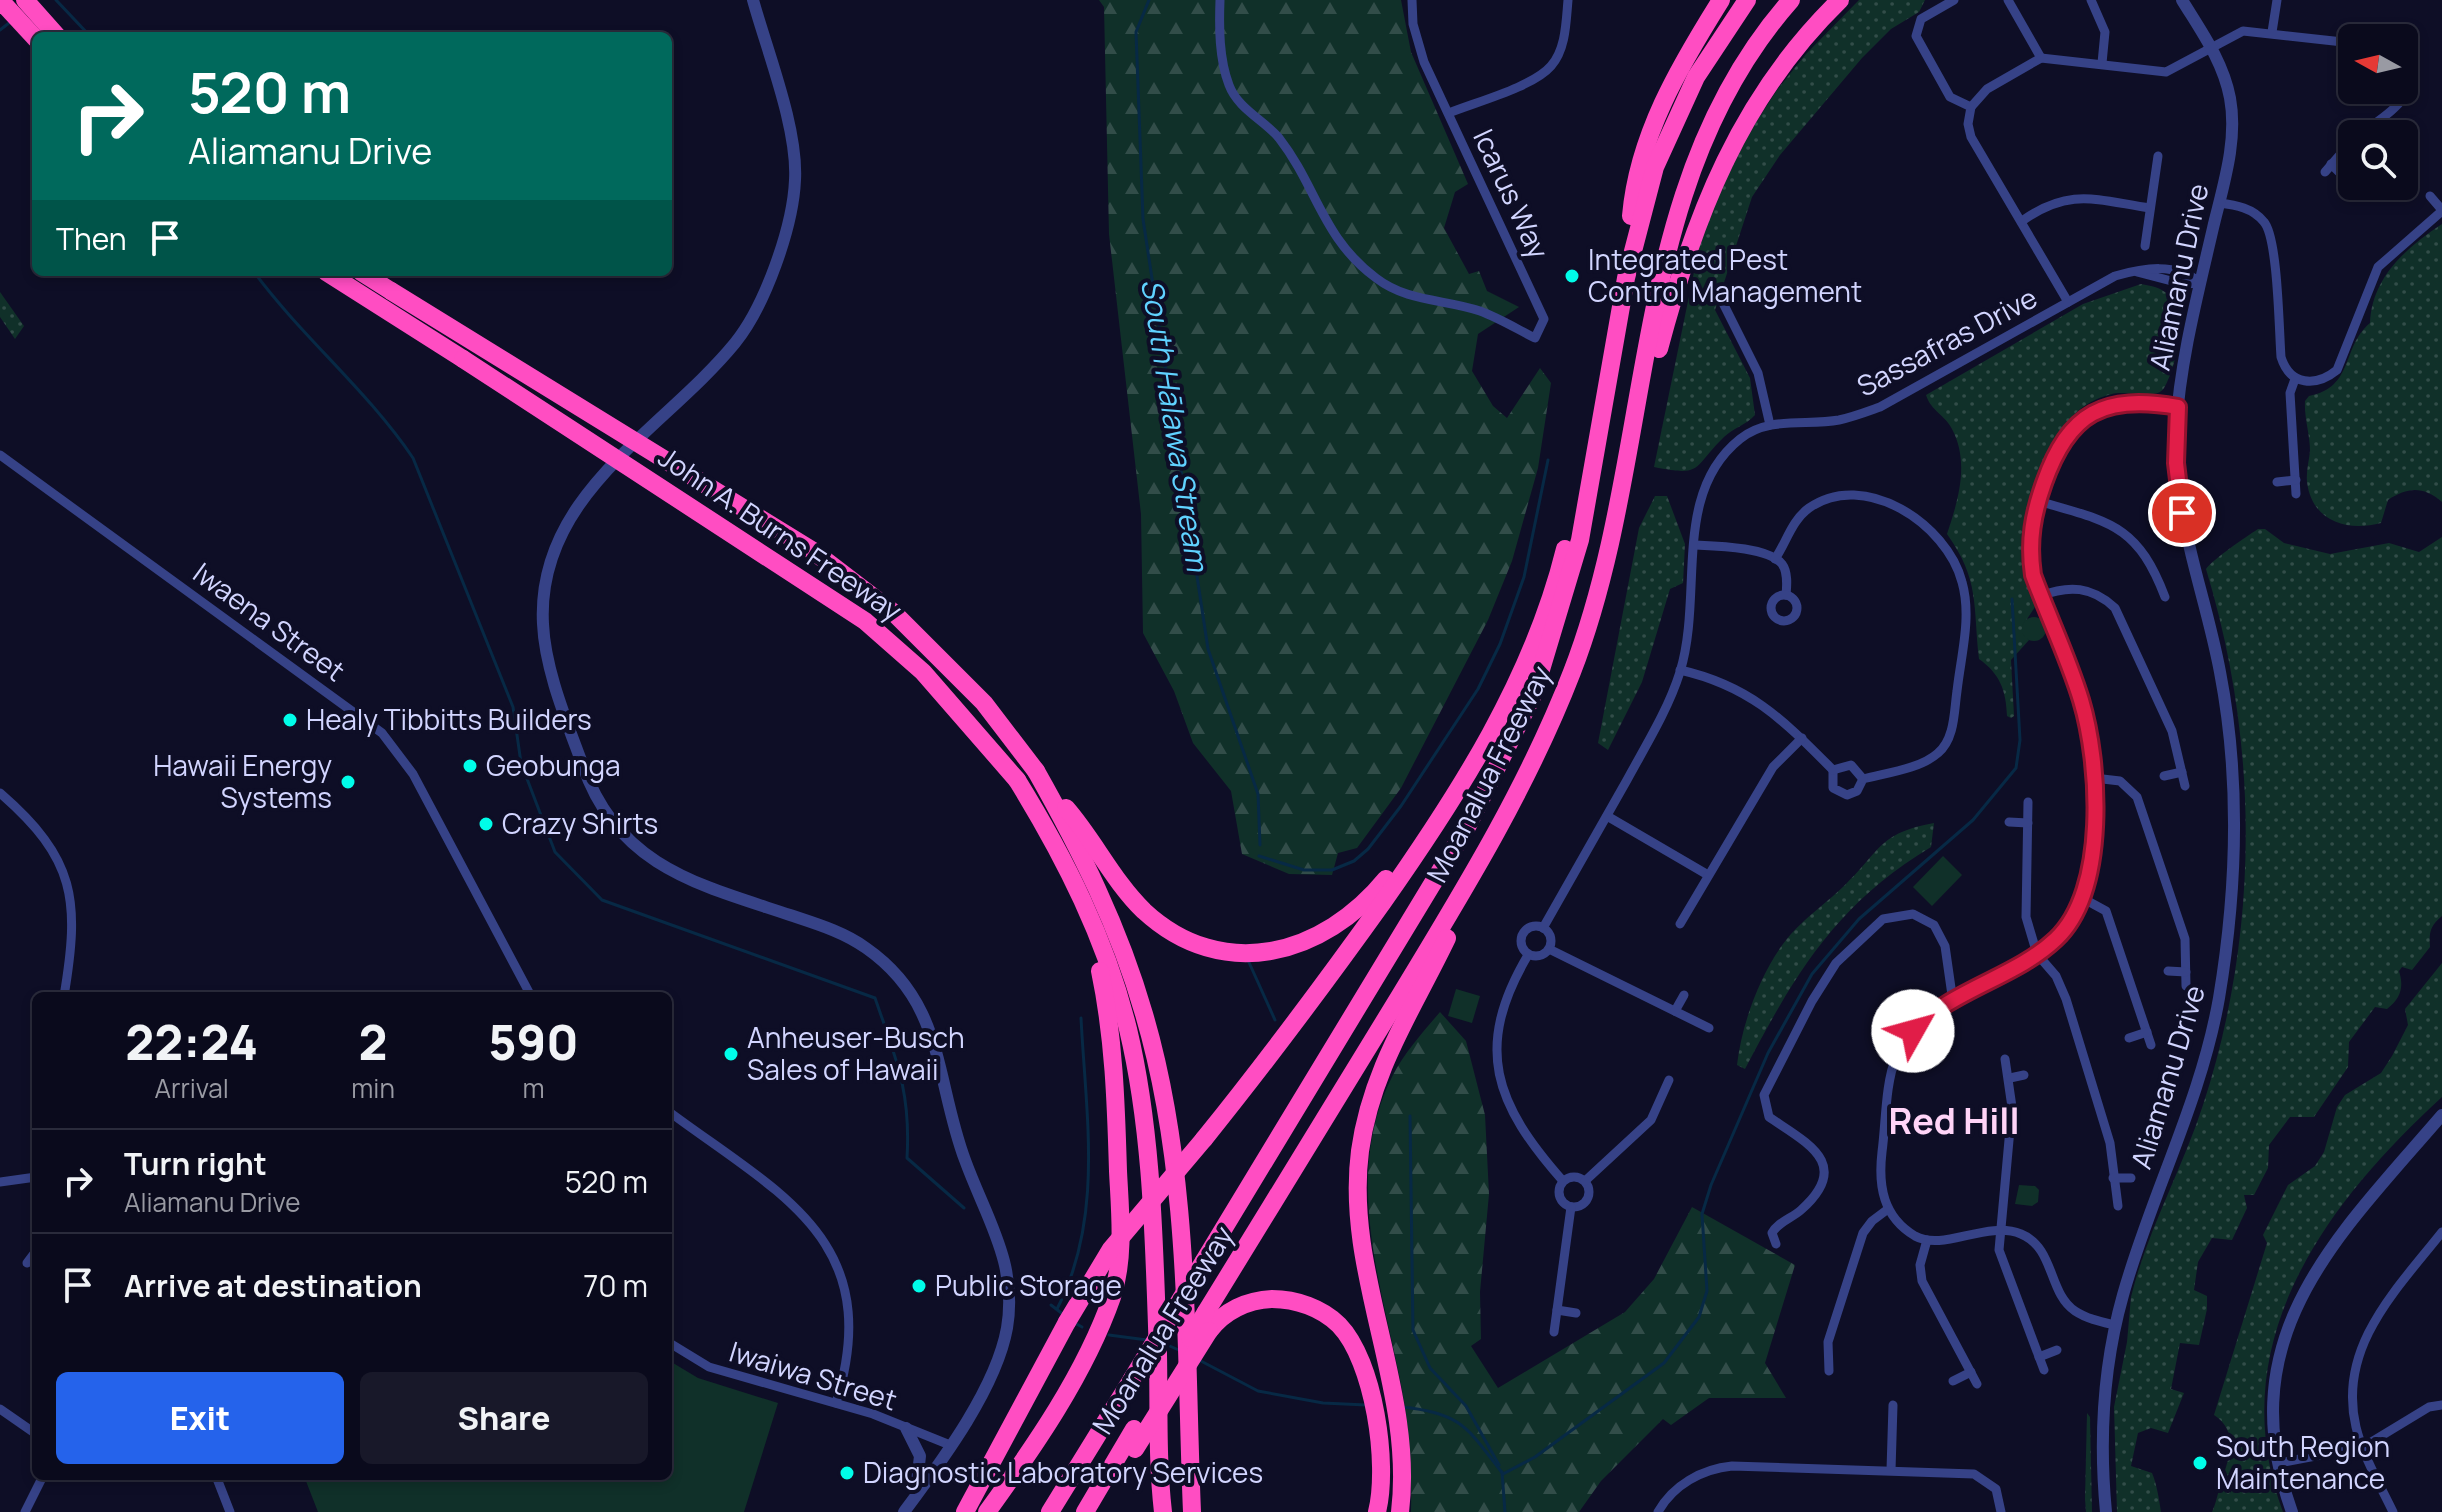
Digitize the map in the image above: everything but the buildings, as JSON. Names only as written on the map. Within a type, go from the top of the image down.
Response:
[{"type":"highway","points":[[0,0],[32,35]]},
{"type":"highway","points":[[25,0],[53,32]]},
{"type":"highway","points":[[1626,278],[1635,178],[1647,140],[1672,85],[1721,0]]},
{"type":"highway","name":"Moanalua Freeway","points":[[1050,1512],[1468,825],[1516,732],[1538,681],[1567,594],[1642,207],[1666,138],[1696,77],[1747,0]]},
{"type":"highway","name":"Moanalua Freeway","points":[[1086,1512],[1134,1429],[1208,1321],[1465,889],[1508,811],[1572,672],[1592,616],[1620,503],[1670,235],[1687,178],[1715,112],[1745,59],[1791,0]]},
{"type":"highway","points":[[1620,503],[1675,289],[1709,191],[1766,85],[1840,0]]},
{"type":"highway","name":"John A. Burns Freeway","points":[[332,276],[807,580],[865,621],[923,672],[1017,780],[1071,873],[1118,994],[1138,1081],[1151,1219],[1161,1512]]},
{"type":"highway","name":"John A. Burns Freeway","points":[[367,276],[813,551],[894,613],[984,703],[1036,771],[1070,832],[1113,922],[1145,1015],[1173,1158],[1185,1335],[1192,1512]]},
{"type":"highway","points":[[965,1512],[1067,1322],[1111,1249],[1298,1022],[1440,821],[1519,677],[1559,572],[1610,374]]},
{"type":"highway","points":[[1036,771],[1147,913],[1188,939],[1217,949],[1251,953],[1297,946],[1339,925],[1374,894],[1452,791],[1519,677]]},
{"type":"highway","points":[[1400,1512],[1398,1424],[1361,1234],[1358,1178],[1364,1126],[1378,1074],[1395,1034],[1431,973],[1508,811]]},
{"type":"highway","points":[[987,1512],[1057,1404],[1095,1337],[1117,1274],[1120,1231],[1113,1050],[1100,969],[1071,873]]},
{"type":"highway","points":[[1086,1512],[1135,1449],[1208,1321],[1252,1302],[1281,1299],[1308,1306],[1331,1319],[1346,1334],[1367,1381],[1376,1425],[1380,1465],[1377,1512]]},
{"type":"highway","points":[[1187,1382],[1203,1512]]},
{"type":"street","points":[[753,0],[795,156],[795,185],[787,225],[760,303],[746,329],[723,356],[602,475],[573,511],[548,573],[543,607],[544,638],[584,769],[606,814],[627,839],[653,861],[690,881],[854,940],[887,964],[911,991],[934,1040],[966,1162],[999,1235],[1010,1284],[1007,1329],[997,1364],[950,1445],[904,1512]]},
{"type":"street","name":"Icarus Way","points":[[1220,0],[1219,25],[1229,87],[1244,107],[1277,136],[1329,229],[1344,249],[1376,279],[1406,296],[1480,311],[1535,338],[1544,319],[1417,41],[1412,0]]},
{"type":"street","points":[[1449,113],[1529,81],[1552,66],[1563,40],[1568,0]]},
{"type":"street","points":[[1954,0],[1921,19],[1916,36],[1950,97],[1971,107]]},
{"type":"street","points":[[2008,0],[2041,58]]},
{"type":"street","points":[[2091,0],[2104,26],[2102,63]]},
{"type":"street","name":"Aliamanu Drive","points":[[2106,1512],[2103,1423],[2115,1325],[2130,1269],[2207,1047],[2226,954],[2234,864],[2233,774],[2226,704],[2182,513],[2176,463],[2178,407],[2230,152],[2232,111],[2223,74],[2182,0]]},
{"type":"street","points":[[2272,32],[2277,0]]},
{"type":"street","points":[[2068,302],[1971,137],[1968,124],[1971,107],[1981,93],[2041,58],[2166,72],[2181,67],[2210,46],[2243,31],[2338,41]]},
{"type":"street","points":[[2378,120],[2398,104]]},
{"type":"street","points":[[2145,246],[2158,156]]},
{"type":"street","points":[[2338,157],[2328,168],[2338,173]]},
{"type":"street","points":[[2219,203],[2248,209],[2265,223],[2272,248],[2281,357],[2295,379],[2316,382],[2337,370],[2378,267],[2442,210],[2430,196]]},
{"type":"street","points":[[2022,221],[2049,204],[2072,197],[2150,208]]},
{"type":"street","name":"Sassafras Drive","points":[[1669,1080],[1651,1120],[1585,1181],[1589,1189],[1587,1199],[1581,1205],[1571,1207],[1563,1203],[1559,1194],[1563,1181],[1518,1125],[1498,1065],[1502,1008],[1528,955],[1520,943],[1522,934],[1534,926],[1543,928],[1657,726],[1680,670],[1693,594],[1698,500],[1706,478],[1719,458],[1743,436],[1770,425],[1838,420],[1880,407],[2115,276],[2134,271],[2183,284],[2201,283]]},
{"type":"street","points":[[1723,303],[1758,373],[1770,425]]},
{"type":"street","points":[[2295,379],[2290,393],[2296,494]]},
{"type":"street","points":[[2115,1325],[2085,1317],[2069,1307],[2039,1248],[2020,1234],[1988,1229],[1927,1240],[1903,1227],[1888,1209],[1880,1180],[1893,1067],[1902,1045],[1922,1021],[2037,954],[2069,926],[2084,899],[2093,837],[2094,778],[2081,698],[2040,596],[2030,556],[2032,521],[2038,501],[2062,440],[2089,415],[2118,403],[2178,407]]},
{"type":"street","name":"Iwaena Street","points":[[0,455],[382,733],[413,774],[529,992]]},
{"type":"street","points":[[2277,482],[2296,480]]},
{"type":"street","points":[[1775,559],[1805,511],[1826,499],[1857,495],[1881,500],[1928,528],[1958,568],[1967,615],[1948,742],[1928,760],[1863,779],[1857,791],[1842,795],[1831,784],[1833,770]]},
{"type":"street","points":[[2038,501],[2095,518],[2132,538],[2152,564],[2165,597]]},
{"type":"street","points":[[1695,545],[1747,550],[1775,559],[1786,573],[1786,595]]},
{"type":"street","points":[[2040,596],[2075,588],[2098,594],[2115,608],[2172,731],[2185,786]]},
{"type":"street","points":[[1680,670],[1717,680],[1775,712],[1833,770]]},
{"type":"street","points":[[1680,924],[1773,767],[1802,738]]},
{"type":"street","points":[[1833,770],[1851,765],[1863,779]]},
{"type":"street","points":[[2164,776],[2182,772]]},
{"type":"street","points":[[2094,778],[2120,781],[2137,797],[2185,939],[2186,986]]},
{"type":"street","points":[[0,793],[25,815],[52,847],[66,877],[74,913],[64,992]]},
{"type":"street","points":[[2028,802],[2026,917],[2037,954],[2056,976],[2066,999],[2110,1143],[2118,1206]]},
{"type":"street","points":[[1607,816],[1708,875]]},
{"type":"street","points":[[2009,822],[2028,823]]},
{"type":"street","points":[[2084,899],[2106,911],[2151,1045]]},
{"type":"street","points":[[1776,1244],[1772,1233],[1775,1227],[1807,1204],[1822,1184],[1825,1167],[1819,1151],[1769,1117],[1764,1095],[1791,1039],[1836,963],[1883,919],[1913,914],[1925,919],[1940,934],[1953,1002]]},
{"type":"street","points":[[1528,955],[1538,957],[1549,949],[1550,935],[1543,928]]},
{"type":"street","points":[[1549,949],[1709,1028]]},
{"type":"street","points":[[2168,971],[2186,972]]},
{"type":"street","points":[[1675,1011],[1684,995]]},
{"type":"street","points":[[2129,1038],[2147,1032]]},
{"type":"street","points":[[2005,1059],[2012,1107],[2001,1231],[2002,1260],[2044,1370]]},
{"type":"street","points":[[2010,1078],[2024,1075]]},
{"type":"street","points":[[672,1114],[791,1203],[830,1249],[845,1285],[851,1334],[836,1403]]},
{"type":"street","points":[[2292,1512],[2279,1463],[2275,1391],[2285,1340],[2301,1296],[2333,1242],[2442,1115]]},
{"type":"street","points":[[1563,1181],[1576,1176],[1585,1181]]},
{"type":"street","points":[[0,1182],[32,1178]]},
{"type":"street","points":[[2113,1178],[2131,1178]]},
{"type":"street","name":"Sassafras Drive","points":[[1554,1332],[1571,1207]]},
{"type":"street","points":[[1829,1371],[1828,1342],[1863,1233],[1872,1221],[1888,1209]]},
{"type":"street","points":[[2393,1512],[2355,1425],[2352,1395],[2362,1344],[2376,1317],[2442,1232]]},
{"type":"street","points":[[1927,1240],[1920,1265],[1922,1281],[1977,1384]]},
{"type":"street","points":[[27,1263],[32,1256]]},
{"type":"street","points":[[1557,1310],[1576,1313]]},
{"type":"street","name":"Iwaiwa Street","points":[[672,1344],[709,1367],[836,1403],[950,1445]]},
{"type":"street","points":[[2039,1357],[2057,1350]]},
{"type":"street","points":[[1953,1381],[1971,1372]]},
{"type":"street","points":[[1891,1470],[1893,1405]]},
{"type":"street","points":[[2279,1463],[2363,1447],[2429,1407],[2442,1405]]},
{"type":"street","points":[[0,1409],[32,1431]]},
{"type":"street","points":[[906,1428],[920,1456],[915,1497]]},
{"type":"street","points":[[1658,1512],[1677,1489],[1720,1467],[1980,1475],[1996,1489],[2001,1512]]},
{"type":"street","points":[[25,1512],[41,1480]]},
{"type":"street","points":[[218,1480],[230,1512]]},
{"type":"green space","points":[[1099,0],[1401,0],[1411,52],[1468,184],[1455,192],[1444,228],[1469,274],[1479,271],[1487,291],[1519,307],[1478,334],[1472,371],[1493,406],[1507,418],[1540,368],[1551,383],[1538,468],[1512,561],[1488,620],[1401,788],[1357,848],[1338,853],[1332,875],[1289,874],[1242,854],[1231,791],[1193,743],[1174,691],[1143,633],[1141,514],[1109,234],[1104,7]]},
{"type":"green space","points":[[1859,0],[1925,0],[1919,12],[1891,29],[1862,58],[1780,155],[1752,197],[1715,310],[1750,378],[1755,415],[1724,437],[1696,467],[1682,471],[1654,467],[1702,233],[1736,153],[1777,90],[1806,54]]},
{"type":"green space","points":[[2442,224],[2442,502],[2422,491],[2409,491],[2388,500],[2381,523],[2344,524],[2323,514],[2310,495],[2305,401],[2334,384],[2341,375],[2355,343],[2370,323],[2377,292],[2393,265]]},
{"type":"green space","points":[[2141,284],[2162,290],[2174,304],[2179,327],[2173,367],[2160,392],[2148,395],[2112,394],[2094,400],[2068,421],[2050,451],[2023,531],[2024,563],[2035,607],[2023,625],[2029,640],[2011,660],[2014,716],[2011,718],[2007,716],[2000,683],[1979,659],[1970,580],[1958,550],[1947,534],[1960,482],[1957,442],[1949,424],[1926,395],[2083,304]]},
{"type":"green space","points":[[0,292],[24,326],[15,339],[0,317]]},
{"type":"green space","points":[[1655,496],[1667,496],[1685,544],[1683,583],[1670,589],[1642,682],[1608,750],[1598,743],[1639,528]]},
{"type":"green space","points":[[2258,529],[2265,529],[2284,543],[2330,554],[2389,543],[2419,552],[2442,537],[2442,916],[2431,930],[2430,947],[2412,970],[2402,967],[2399,971],[2401,987],[2395,1001],[2387,1009],[2375,1007],[2349,1042],[2348,1067],[2314,1117],[2290,1117],[2269,1145],[2268,1168],[2254,1195],[2244,1195],[2247,1208],[2232,1240],[2212,1238],[2198,1262],[2194,1290],[2207,1296],[2207,1309],[2199,1345],[2180,1343],[2171,1389],[2184,1393],[2168,1433],[2151,1428],[2138,1433],[2131,1466],[2152,1473],[2161,1512],[2117,1512],[2114,1407],[2127,1342],[2131,1297],[2146,1248],[2203,1105],[2222,1039],[2235,972],[2243,905],[2246,837],[2236,702],[2206,569]]},
{"type":"green space","points":[[2034,617],[2042,621],[2046,629],[2042,637],[2034,641],[2026,637],[2022,629],[2026,621]]},
{"type":"green space","points":[[1934,823],[1931,847],[1869,892],[1844,917],[1801,972],[1745,1069],[1737,1065],[1743,1031],[1762,979],[1791,934],[1846,884],[1882,844],[1902,832]]},
{"type":"green space","points":[[1943,856],[1962,875],[1932,906],[1913,887]]},
{"type":"green space","points":[[2442,963],[2442,1097],[2398,1139],[2358,1184],[2323,1232],[2295,1283],[2275,1336],[2265,1392],[2267,1451],[2283,1512],[2212,1512],[2230,1445],[2227,1429],[2214,1415],[2267,1243],[2263,1235],[2288,1185],[2315,1166],[2324,1152],[2337,1107],[2345,1095],[2381,1073],[2408,1025],[2405,1009]]},
{"type":"green space","points":[[1456,989],[1480,996],[1472,1023],[1448,1016]]},
{"type":"green space","points":[[1440,1012],[1466,1041],[1485,1115],[1489,1194],[1480,1292],[1481,1339],[1471,1346],[1498,1388],[1625,1312],[1654,1279],[1692,1207],[1795,1265],[1765,1363],[1786,1398],[1709,1398],[1671,1425],[1663,1419],[1601,1481],[1579,1512],[1411,1512],[1406,1412],[1370,1227],[1370,1150],[1378,1112],[1393,1075]]},
{"type":"green space","points":[[2019,1185],[2035,1186],[2039,1190],[2038,1202],[2032,1206],[2015,1204]]},
{"type":"green space","points":[[672,1362],[698,1378],[778,1403],[744,1512],[318,1512],[306,1480],[672,1480]]},
{"type":"green space","points":[[2087,1413],[2090,1417],[2092,1512],[2086,1512],[2085,1499]]},
{"type":"waterway","points":[[56,0],[86,32]]},
{"type":"waterway","name":"South Hālawa Stream","points":[[1149,0],[1136,32],[1143,219],[1208,649],[1258,794],[1260,845]]},
{"type":"waterway","points":[[0,30],[9,23]]},
{"type":"waterway","points":[[257,276],[376,410],[413,458],[513,707],[521,763],[555,852],[602,900],[875,998],[904,1094],[907,1158],[964,1208]]},
{"type":"waterway","points":[[1259,856],[1304,870],[1332,870],[1354,861],[1368,849],[1401,806],[1478,689],[1500,644],[1524,577],[1548,460]]},
{"type":"waterway","points":[[1503,1474],[1535,1457],[1664,1363],[1699,1317],[1707,1291],[1702,1214],[1711,1185],[1768,1053],[1812,974],[1859,919],[1973,820],[2016,768],[2020,740],[2012,599]]},
{"type":"waterway","name":"South Hālawa Stream","points":[[1247,958],[1275,1020]]},
{"type":"waterway","points":[[1057,1309],[1072,1274],[1087,1203],[1088,1130],[1081,1018]]},
{"type":"waterway","name":"South Hālawa Stream","points":[[1410,1116],[1413,1330],[1430,1368],[1466,1406],[1499,1465]]},
{"type":"waterway","points":[[1026,1284],[1038,1294]]},
{"type":"waterway","points":[[1051,1305],[1064,1315]]},
{"type":"waterway","points":[[1073,1322],[1082,1327]]},
{"type":"waterway","points":[[1109,1335],[1147,1340]]},
{"type":"waterway","points":[[1163,1343],[1181,1351]]},
{"type":"waterway","points":[[1199,1360],[1258,1391],[1323,1403],[1366,1405]]},
{"type":"waterway","points":[[1402,1407],[1452,1419],[1472,1435],[1503,1474]]},
{"type":"waterway","points":[[1502,1472],[1505,1512]]},
{"type":"place","name":"Integrated Pest Control Management","points":[[1572,276]]},
{"type":"place","name":"Healy Tibbitts Builders","points":[[290,720]]},
{"type":"place","name":"Geobunga","points":[[470,766]]},
{"type":"place","name":"Hawaii Energy Systems","points":[[348,782]]},
{"type":"place","name":"Crazy Shirts","points":[[486,824]]},
{"type":"place","name":"Anheuser-Busch Sales of Hawaii","points":[[731,1054]]},
{"type":"place","name":"Public Storage","points":[[919,1286]]},
{"type":"place","name":"South Region Maintenance","points":[[2200,1463]]},
{"type":"place","name":"Diagnostic Laboratory Services","points":[[847,1473]]},
{"type":"district","name":"Red Hill","points":[[1954,1121]]},
{"type":"route","points":[[1913,1031],[1933,1013],[2021,964],[2055,940],[2069,926],[2088,886],[2093,837],[2092,753],[2081,698],[2033,575],[2030,556],[2032,521],[2062,440],[2072,427],[2103,407],[2133,402],[2178,407],[2176,463],[2182,513]]}]
